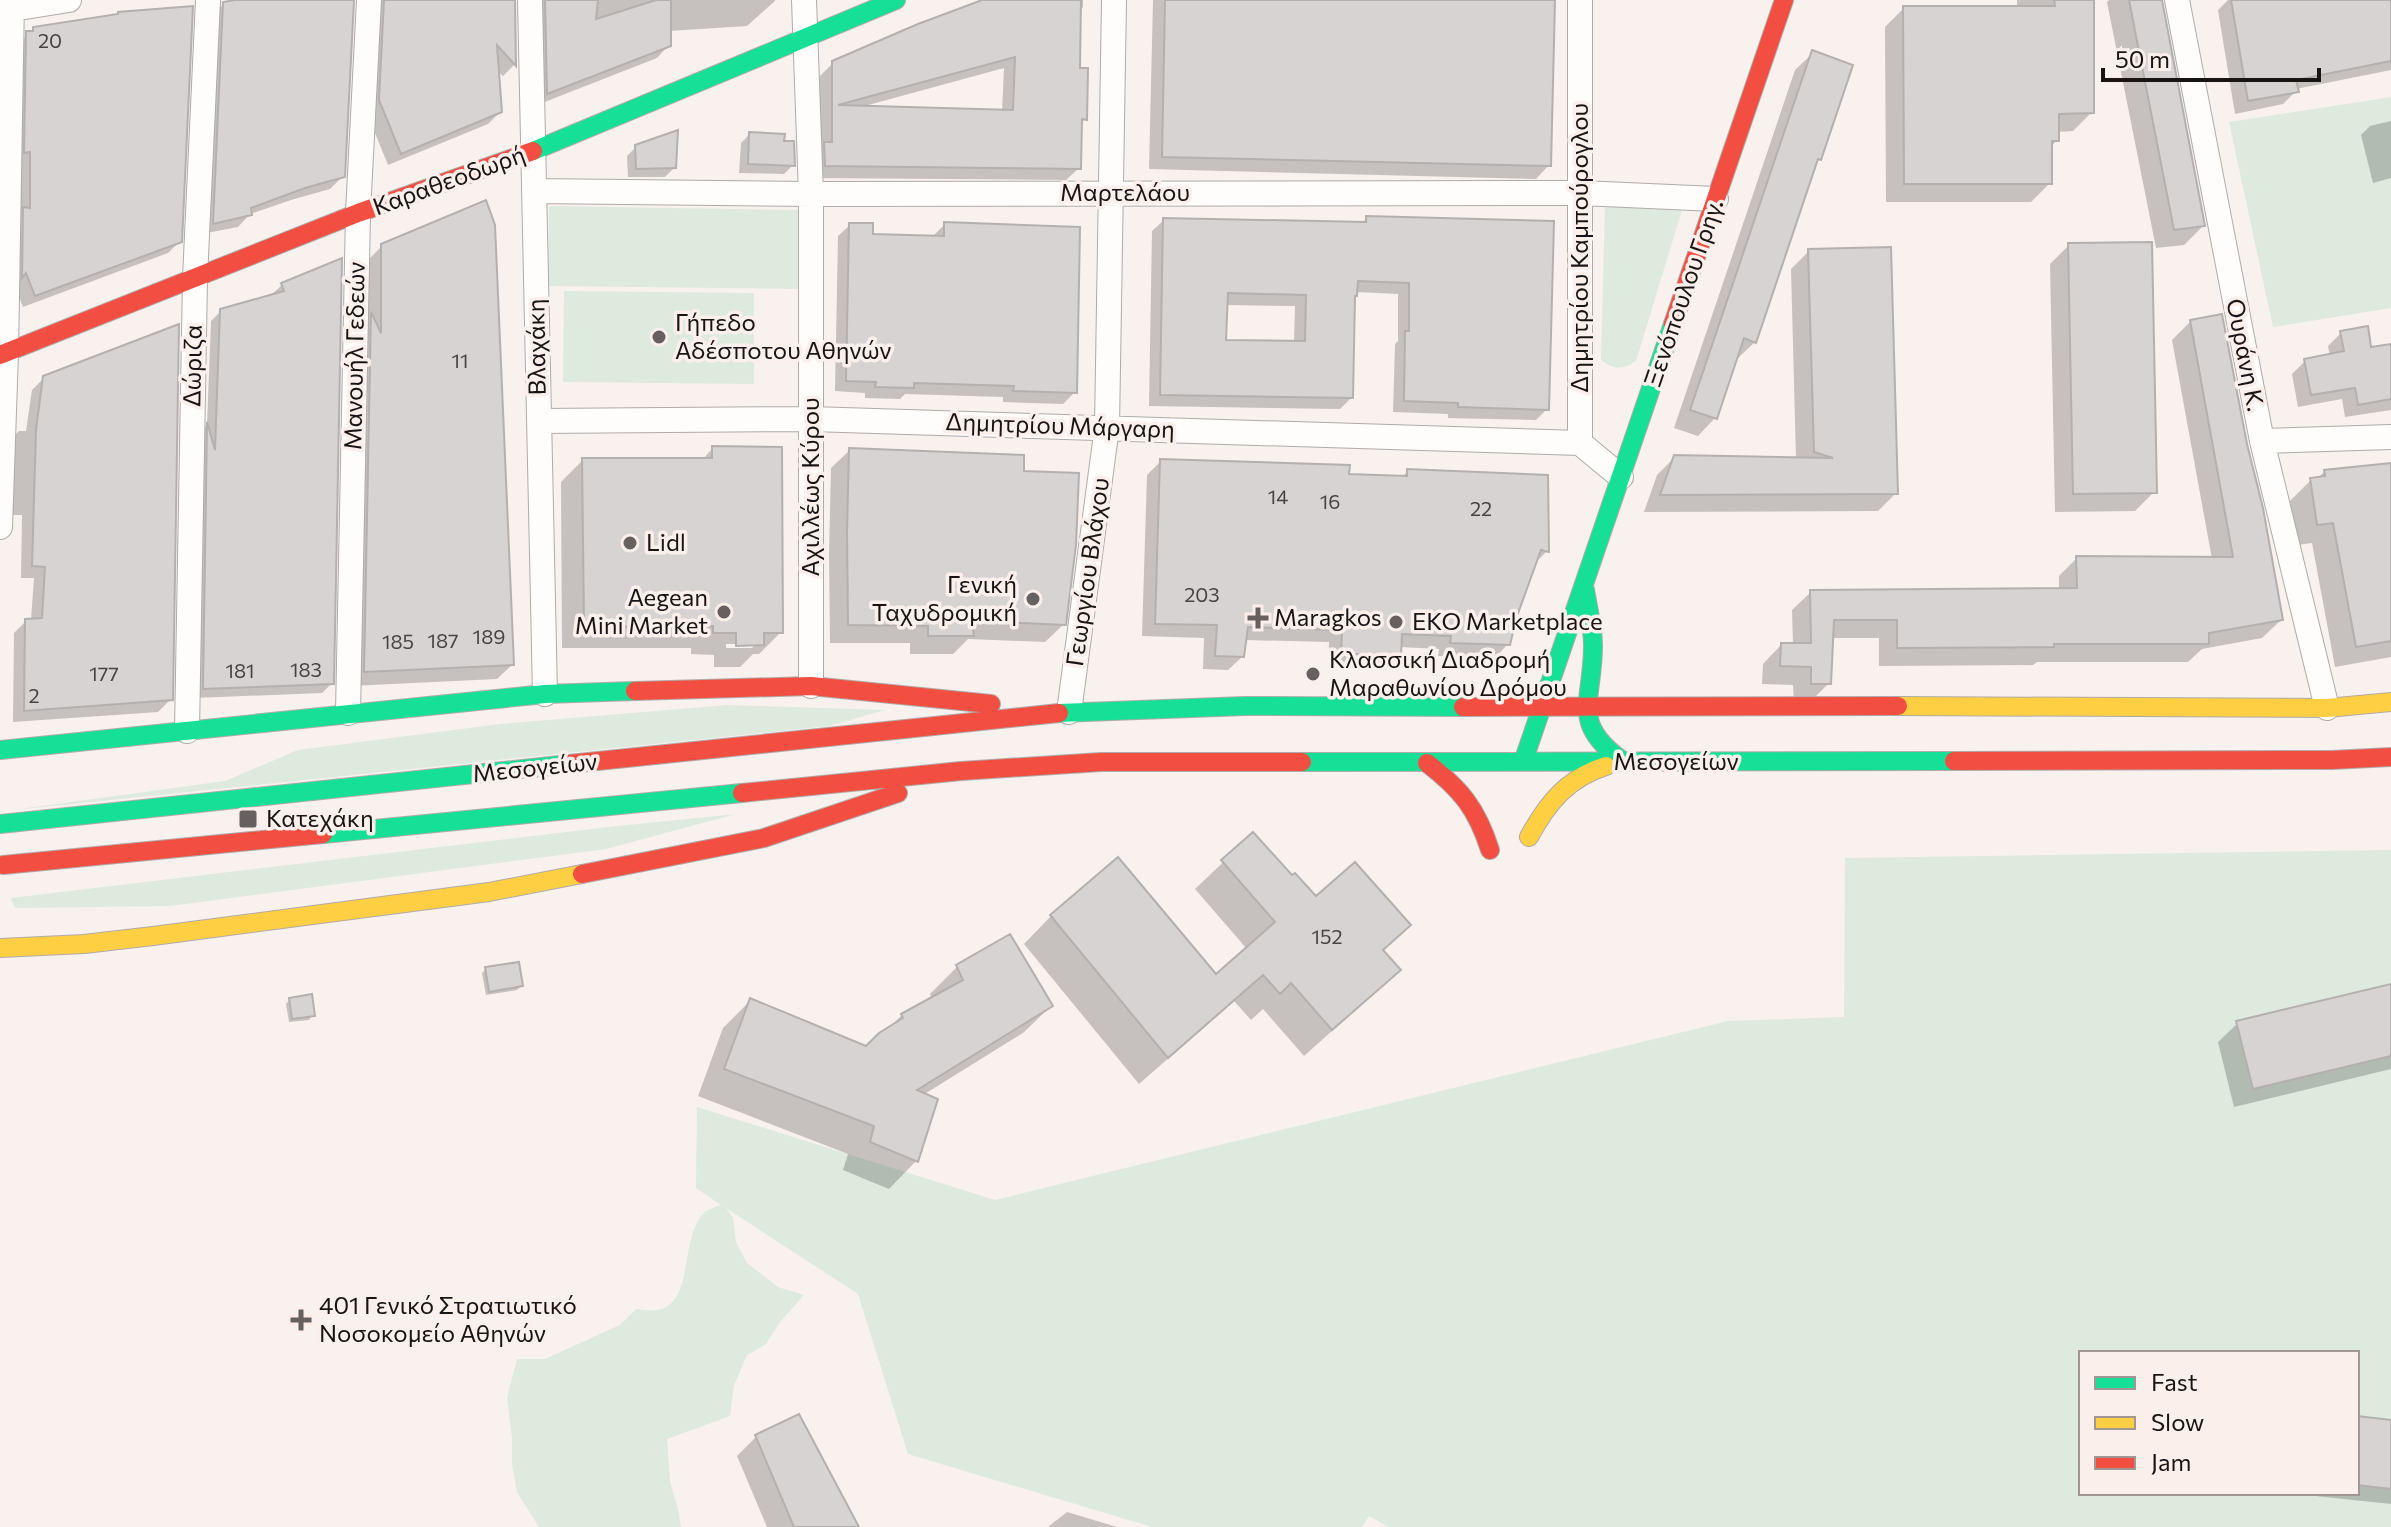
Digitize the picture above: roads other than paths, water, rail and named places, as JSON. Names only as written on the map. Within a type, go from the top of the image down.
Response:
[{"type":"main road","name":"Καραθεοδωρή","points":[[3,354],[358,213],[533,151],[896,0]]},
{"type":"main road","name":"Ξενόπουλου Γρηγ.","points":[[1523,762],[1784,0]]},
{"type":"main road","name":"Ξενόπουλου Γρηγ.","points":[[1585,586],[1593,644],[1586,708],[1591,732],[1605,751],[1624,762]]},
{"type":"main road","name":"Μεσογείων","points":[[0,750],[545,694],[811,686],[1069,712]]},
{"type":"main road","name":"Μεσογείων","points":[[0,824],[1069,712],[1245,706],[2327,708],[2391,702]]},
{"type":"main road","name":"Μεσογείων","points":[[3,865],[961,771],[1101,762],[2316,761],[2391,757]]},
{"type":"main road","points":[[1529,837],[1546,805],[1568,783],[1595,769],[1624,762]]},
{"type":"main road","points":[[1427,763],[1454,783],[1475,810],[1490,850]]},
{"type":"main road","name":"Μεσογείων","points":[[0,948],[84,944],[489,892],[764,838],[961,771]]},
{"type":"street","points":[[0,527],[8,7],[69,0]]},
{"type":"street","name":"Δώριζα","points":[[187,731],[195,278],[208,0]]},
{"type":"street","name":"Μανουήλ Γεδεών","points":[[348,713],[358,213],[369,0]]},
{"type":"street","name":"Βλαχάκη","points":[[530,0],[545,694]]},
{"type":"street","name":"Αχιλλέως Κύρου","points":[[804,0],[811,194],[811,686]]},
{"type":"street","name":"Γεωργίου Βλάχου","points":[[1069,712],[1107,427],[1114,0]]},
{"type":"street","name":"Δημητρίου Καμπούρογλου","points":[[1580,0],[1580,443]]},
{"type":"street","name":"Ουράνη Κ.","points":[[2177,0],[2262,441],[2327,708]]},
{"type":"street","name":"Μαρτελάου","points":[[534,191],[811,194],[1581,193],[1716,199]]},
{"type":"street","name":"Δημητρίου Μάργαρη","points":[[539,421],[811,419],[1580,443]]},
{"type":"street","points":[[2262,441],[2391,437]]},
{"type":"street","points":[[1580,443],[1621,477]]},
{"type":"place","name":"Γήπεδο Αδέσποτου Αθηνών","points":[[659,337]]},
{"type":"place","name":"Lidl","points":[[630,543]]},
{"type":"place","name":"Γενική Ταχυδρομική","points":[[1033,599]]},
{"type":"place","name":"Aegean Mini Market","points":[[724,612]]},
{"type":"place","name":"Maragkos","points":[[1258,618]]},
{"type":"place","name":"EKO Marketplace","points":[[1396,622]]},
{"type":"place","name":"Κλασσική Διαδρομή Μαραθωνίου Δρόμου","points":[[1313,674]]},
{"type":"place","name":"Κατεχάκη","points":[[248,819]]},
{"type":"place","name":"401 Γενικό Στρατιωτικό Νοσοκομείο Αθηνών","points":[[301,1320]]}]
